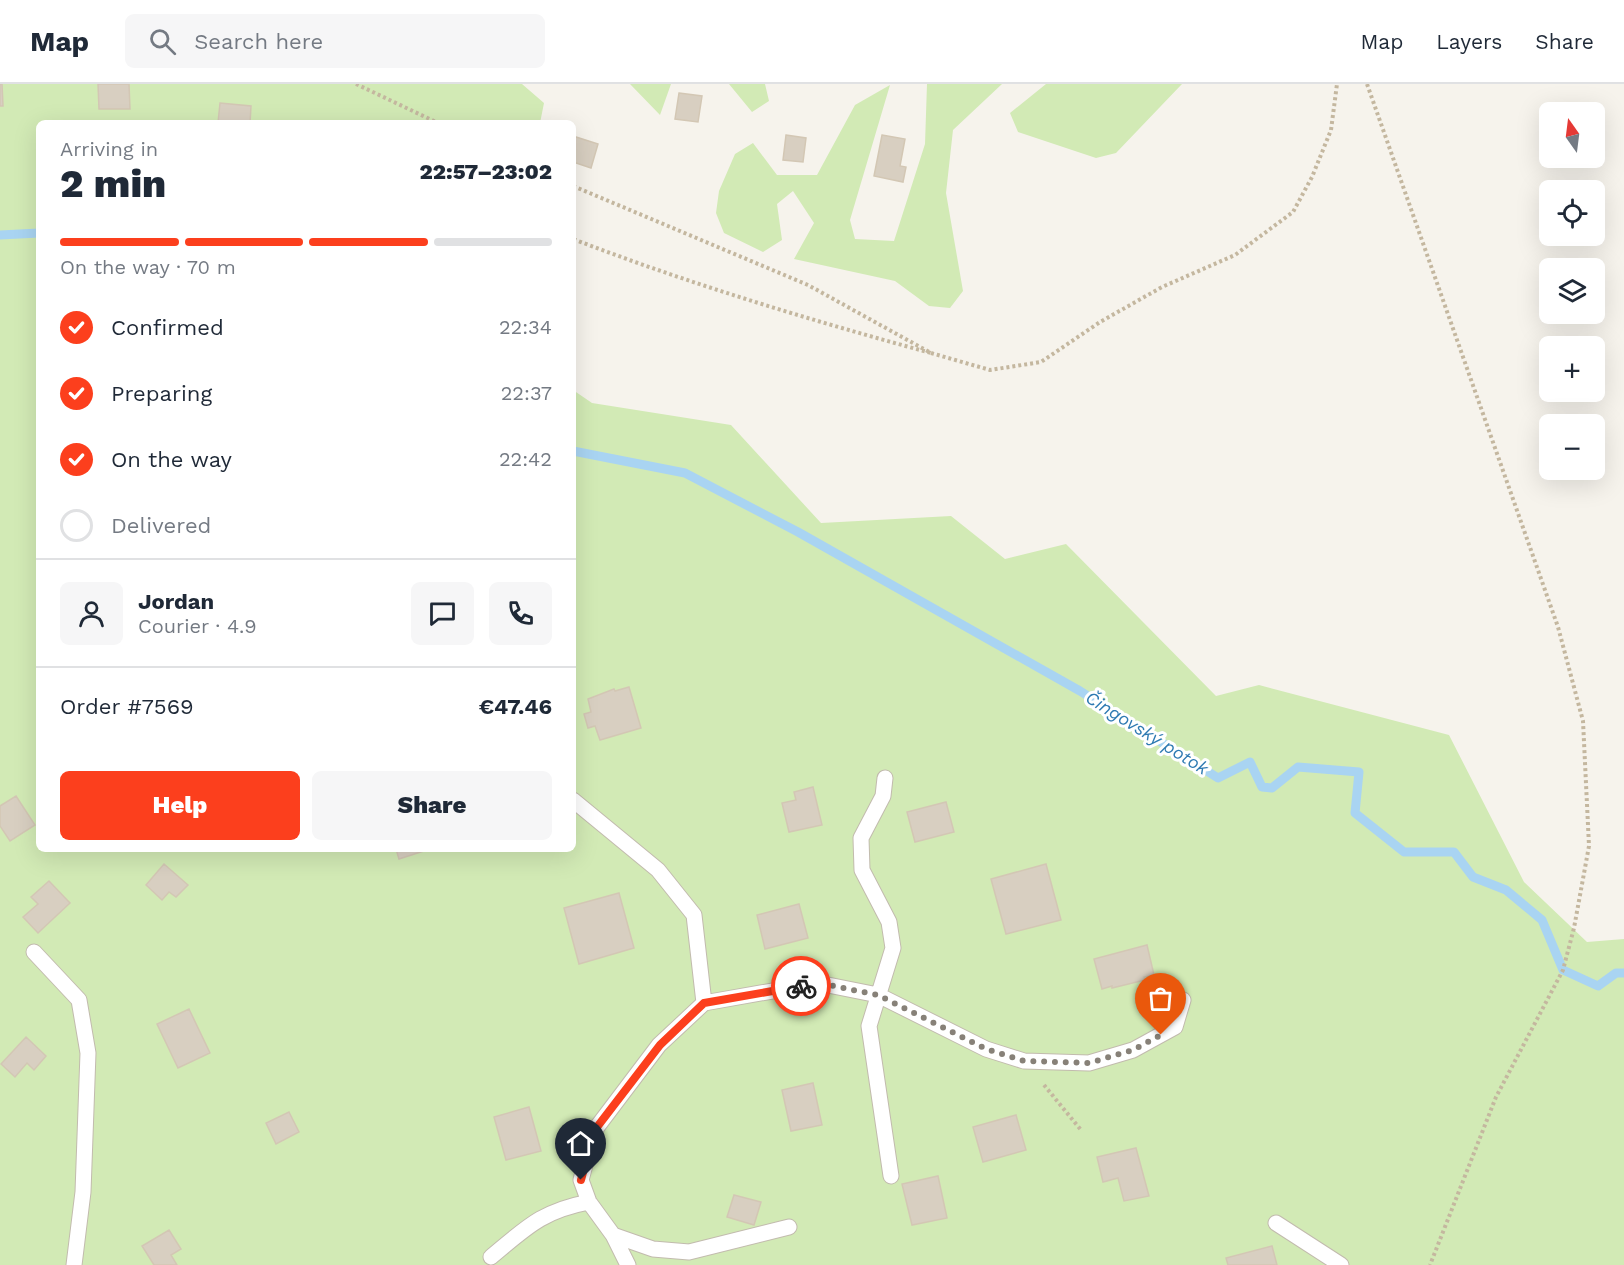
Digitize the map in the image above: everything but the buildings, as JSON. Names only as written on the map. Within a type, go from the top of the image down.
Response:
[{"type":"lane","points":[[885,778],[883,796],[861,838],[862,870],[890,922],[893,948],[869,1026],[891,1176]]},
{"type":"lane","points":[[576,802],[658,870],[694,915],[704,1003]]},
{"type":"lane","points":[[34,952],[79,1000],[88,1053],[83,1192],[74,1265]]},
{"type":"lane","points":[[628,1265],[613,1234],[590,1202],[581,1180],[594,1131],[660,1045],[704,1003],[819,983],[878,995],[986,1049],[1024,1061],[1089,1063],[1133,1050],[1175,1027],[1183,1000]]},
{"type":"lane","points":[[491,1257],[533,1222],[565,1206],[590,1202]]},
{"type":"lane","points":[[1276,1223],[1341,1265]]},
{"type":"lane","points":[[613,1234],[653,1249],[689,1252],[789,1227]]},
{"type":"path","points":[[356,84],[432,120]]},
{"type":"path","points":[[576,240],[642,266],[796,316],[990,370],[1041,362],[1131,304],[1162,287],[1235,255],[1293,212],[1312,177],[1331,130],[1337,84]]},
{"type":"path","points":[[1367,84],[1558,627],[1583,721],[1589,846],[1574,928],[1563,970],[1496,1097],[1430,1265]]},
{"type":"path","points":[[576,187],[808,285],[931,353]]},
{"type":"path","points":[[1024,1061],[1081,1130]]},
{"type":"green space","points":[[0,84],[522,84],[544,103],[541,120],[36,120],[36,852],[576,852],[576,392],[592,403],[731,425],[821,523],[951,516],[1005,559],[1066,544],[1216,696],[1259,685],[1449,735],[1524,882],[1587,942],[1624,939],[1624,1265],[0,1265]]},
{"type":"green space","points":[[630,84],[671,84],[660,115]]},
{"type":"green space","points":[[729,84],[765,84],[769,101],[752,112]]},
{"type":"green space","points":[[927,84],[1002,84],[953,130],[946,193],[963,291],[950,308],[929,306],[895,281],[794,259],[814,223],[793,191],[777,204],[782,240],[763,252],[724,233],[716,213],[719,191],[735,154],[753,143],[777,175],[817,175],[855,105],[890,85],[850,220],[855,239],[894,241],[925,144]]},
{"type":"green space","points":[[1046,84],[1182,84],[1116,153],[1096,158],[1018,132],[1010,113]]},
{"type":"waterway","name":"Čingovský potok","points":[[0,235],[36,233]]},
{"type":"waterway","name":"Čingovský potok","points":[[576,452],[685,473],[798,532],[1080,691],[1218,778],[1250,762],[1262,787],[1272,788],[1298,767],[1359,772],[1355,813],[1404,852],[1454,852],[1473,877],[1506,890],[1542,920],[1563,970],[1598,986],[1616,973],[1624,973]]},
{"type":"way so far","points":[[801,986],[819,983],[878,995],[986,1049],[1024,1061],[1089,1063],[1133,1050],[1161,1035]]},
{"type":"route","points":[[581,1180],[594,1131],[660,1045],[704,1003],[801,986]]}]
